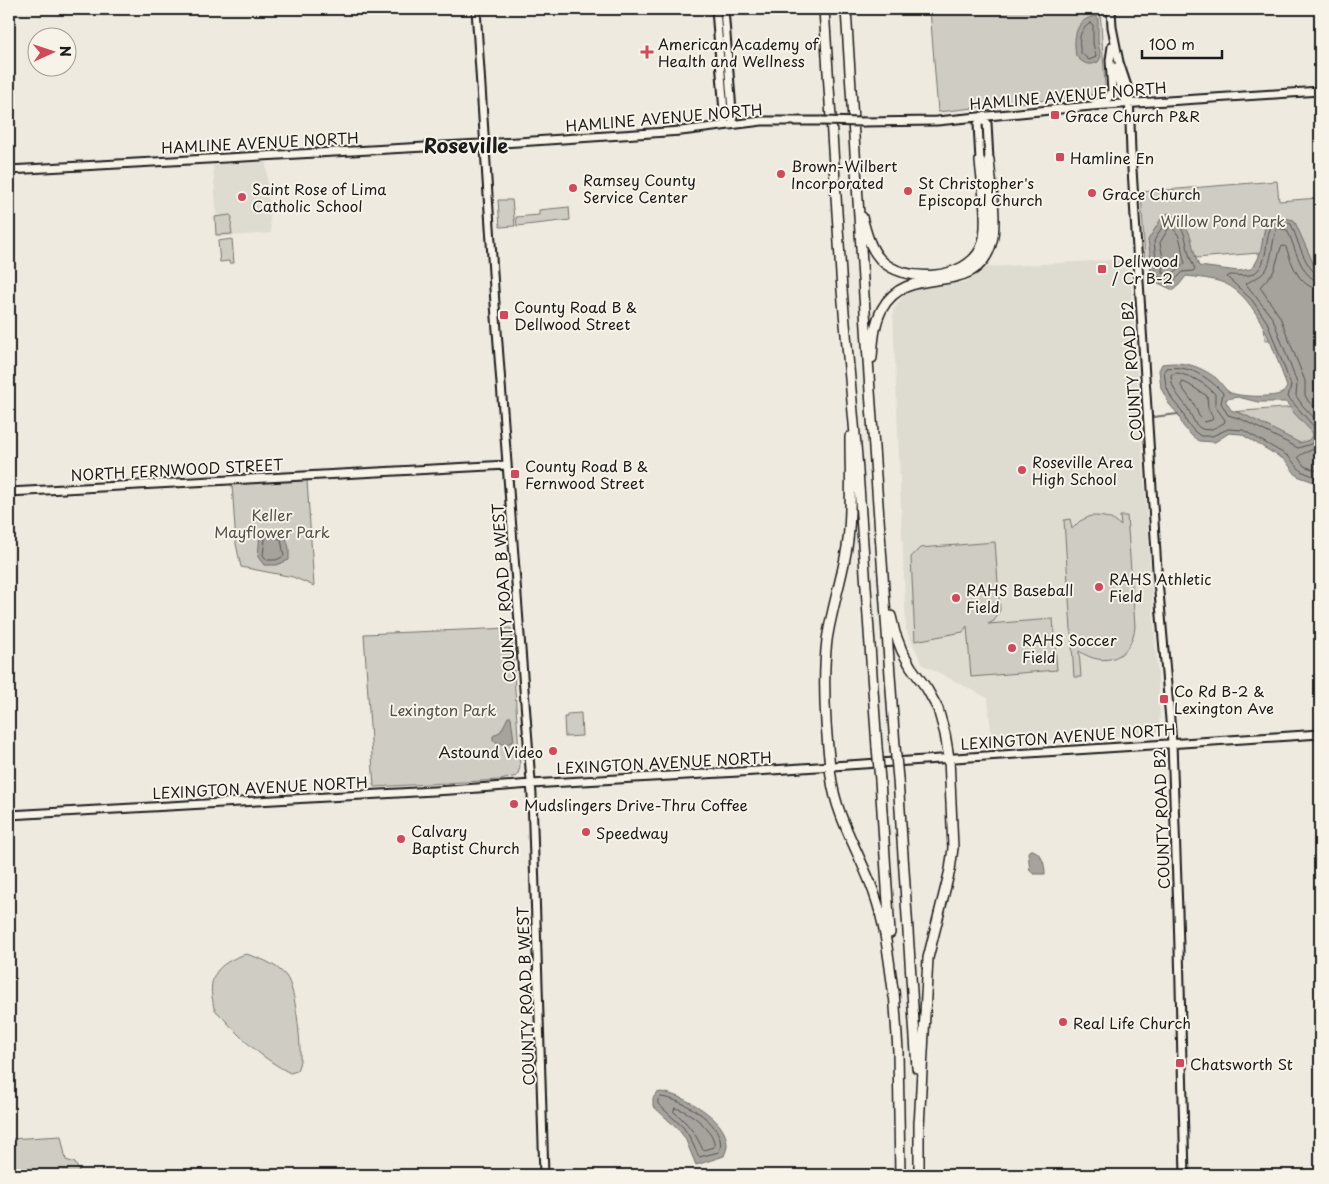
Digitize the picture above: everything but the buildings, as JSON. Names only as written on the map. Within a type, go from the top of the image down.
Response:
[{"type":"highway","points":[[818,9],[827,50]]},
{"type":"highway","points":[[824,9],[842,290],[851,384],[880,780],[898,1061],[900,1175]]},
{"type":"highway","points":[[846,9],[856,184],[916,1053],[919,1175]]},
{"type":"highway","points":[[856,184],[866,231],[872,247],[880,260],[894,270],[909,275],[948,273],[969,264],[978,253],[984,241],[985,161]]},
{"type":"highway","points":[[870,390],[876,325],[882,310],[891,297],[903,288],[918,282],[962,276],[977,267],[987,255],[994,232],[985,161]]},
{"type":"highway","points":[[851,384],[850,524],[844,562],[830,622],[826,656],[830,766],[834,796],[839,812],[873,890],[882,917],[894,996]]},
{"type":"highway","points":[[883,569],[892,625],[898,643],[938,709],[949,758],[953,848],[950,870],[928,958],[919,1127]]},
{"type":"street","name":"COUNTY ROAD B WEST","points":[[476,9],[531,784],[544,1175]]},
{"type":"street","points":[[716,9],[724,125]]},
{"type":"street","points":[[724,9],[733,124]]},
{"type":"street","name":"COUNTY ROAD B2","points":[[1111,9],[1115,73],[1128,104],[1157,569],[1172,743],[1185,1175]]},
{"type":"street","points":[[1091,106],[1108,98],[1111,94],[1110,60],[1113,43]]},
{"type":"street","name":"HAMLINE AVENUE NORTH","points":[[9,170],[628,135],[762,121],[909,122],[982,118],[1091,106],[1320,91]]},
{"type":"street","points":[[982,118],[978,124],[985,161]]},
{"type":"street","name":"NORTH FERNWOOD STREET","points":[[9,492],[508,465]]},
{"type":"street","name":"LEXINGTON AVENUE NORTH","points":[[9,815],[451,790],[1320,734]]},
{"type":"shaded area","name":"Saint Rose of Lima Catholic School","points":[[266,162],[271,233],[218,237],[213,165]]},
{"type":"shaded area","name":"Roseville Area High School","points":[[1129,259],[1160,710],[1159,730],[1154,734],[992,743],[988,698],[923,665],[906,630],[893,310],[904,295],[925,286],[966,282],[987,267]]},
{"type":"green space","points":[[930,9],[1100,9],[1105,86],[1100,94],[938,112]]},
{"type":"green space","name":"Willow Pond Park","points":[[1318,180],[1320,180],[1320,458],[1230,412],[1298,407],[1293,338],[1265,340],[1259,253],[1145,262],[1141,192],[1277,181],[1279,201],[1319,198]]},
{"type":"green space","points":[[498,200],[512,200],[515,226],[500,227]]},
{"type":"green space","points":[[569,207],[570,220],[517,226],[516,217],[539,215],[539,210]]},
{"type":"green space","points":[[230,215],[232,217],[232,234],[216,235],[215,217]]},
{"type":"green space","points":[[232,239],[234,263],[229,263],[229,261],[220,262],[218,241]]},
{"type":"green space","name":"Keller Mayflower Park","points":[[307,480],[314,586],[293,577],[241,567],[236,544],[232,484]]},
{"type":"green space","name":"RAHS Athletic Field","points":[[1091,516],[1107,518],[1121,526],[1120,516],[1127,516],[1135,626],[1129,646],[1116,657],[1098,659],[1079,651],[1081,677],[1074,677],[1064,520],[1070,519],[1072,529],[1080,521]]},
{"type":"green space","name":"RAHS Baseball Field","points":[[995,542],[1000,610],[994,621],[988,624],[1053,619],[1057,670],[971,677],[967,626],[963,632],[915,641],[911,557],[920,548]]},
{"type":"green space","name":"Lexington Park","points":[[511,628],[520,768],[517,776],[500,780],[374,787],[364,634]]},
{"type":"green space","points":[[581,713],[582,736],[565,737],[564,717],[567,717],[567,714]]},
{"type":"green space","points":[[246,954],[273,965],[286,976],[290,983],[300,1041],[300,1060],[297,1071],[290,1073],[255,1050],[214,1008],[211,988],[215,974],[231,960]]},
{"type":"green space","points":[[61,1136],[66,1160],[75,1163],[81,1175],[9,1175],[9,1139]]},
{"type":"water","points":[[1096,16],[1098,19],[1098,42],[1101,57],[1098,62],[1088,64],[1076,56],[1075,36],[1084,21]]},
{"type":"water","points":[[1168,213],[1184,224],[1188,230],[1199,266],[1238,271],[1251,269],[1257,260],[1261,251],[1266,225],[1271,220],[1280,218],[1294,220],[1314,265],[1320,272],[1320,484],[1297,476],[1285,460],[1241,434],[1229,433],[1215,442],[1199,441],[1183,426],[1178,414],[1169,404],[1161,388],[1159,370],[1162,364],[1177,363],[1197,367],[1216,378],[1233,394],[1271,396],[1282,393],[1287,387],[1264,328],[1247,301],[1236,290],[1224,283],[1186,276],[1173,290],[1150,279],[1151,259],[1148,240],[1161,219]],"holes":[[[1238,397],[1258,402],[1286,402],[1313,434],[1309,440],[1300,443],[1243,414],[1231,410],[1226,399]]]},
{"type":"water","points":[[273,532],[285,534],[289,548],[289,560],[276,565],[264,565],[258,557],[260,533]]},
{"type":"water","points":[[508,717],[511,717],[514,741],[505,745],[493,741],[493,736],[501,731]]},
{"type":"water","points":[[1033,850],[1041,857],[1044,863],[1045,874],[1034,874],[1030,871],[1028,852]]},
{"type":"water","points":[[661,1092],[692,1103],[703,1110],[720,1126],[725,1135],[727,1146],[724,1156],[696,1165],[685,1138],[653,1106],[653,1098],[657,1093]]},
{"type":"waterway","points":[[1150,421],[1153,417],[1178,414]]},
{"type":"place","name":"American Academy of Health and Wellness","points":[[647,52]]},
{"type":"place","name":"Grace Church P&R","points":[[1055,115]]},
{"type":"place","name":"Hamline En","points":[[1060,157]]},
{"type":"place","name":"Brown-Wilbert Incorporated","points":[[781,174]]},
{"type":"place","name":"Ramsey County Service Center","points":[[573,188]]},
{"type":"place","name":"St Christopher's Episcopal Church","points":[[908,191]]},
{"type":"place","name":"Grace Church","points":[[1092,193]]},
{"type":"place","name":"Saint Rose of Lima Catholic School","points":[[242,197]]},
{"type":"place","name":"Dellwood / Cr B-2","points":[[1102,269]]},
{"type":"place","name":"County Road B & Dellwood Street","points":[[504,315]]},
{"type":"place","name":"Roseville Area High School","points":[[1022,470]]},
{"type":"place","name":"County Road B & Fernwood Street","points":[[515,474]]},
{"type":"place","name":"RAHS Athletic Field","points":[[1099,587]]},
{"type":"place","name":"RAHS Baseball Field","points":[[956,598]]},
{"type":"place","name":"RAHS Soccer Field","points":[[1012,648]]},
{"type":"place","name":"Co Rd B-2 & Lexington Ave","points":[[1164,699]]},
{"type":"place","name":"Astound Video","points":[[553,751]]},
{"type":"place","name":"Mudslingers Drive-Thru Coffee","points":[[514,804]]},
{"type":"place","name":"Speedway","points":[[586,832]]},
{"type":"place","name":"Calvary Baptist Church","points":[[401,839]]},
{"type":"place","name":"Real Life Church","points":[[1063,1022]]},
{"type":"place","name":"Chatsworth St","points":[[1180,1063]]},
{"type":"district","name":"Roseville","points":[[466,145]]}]
